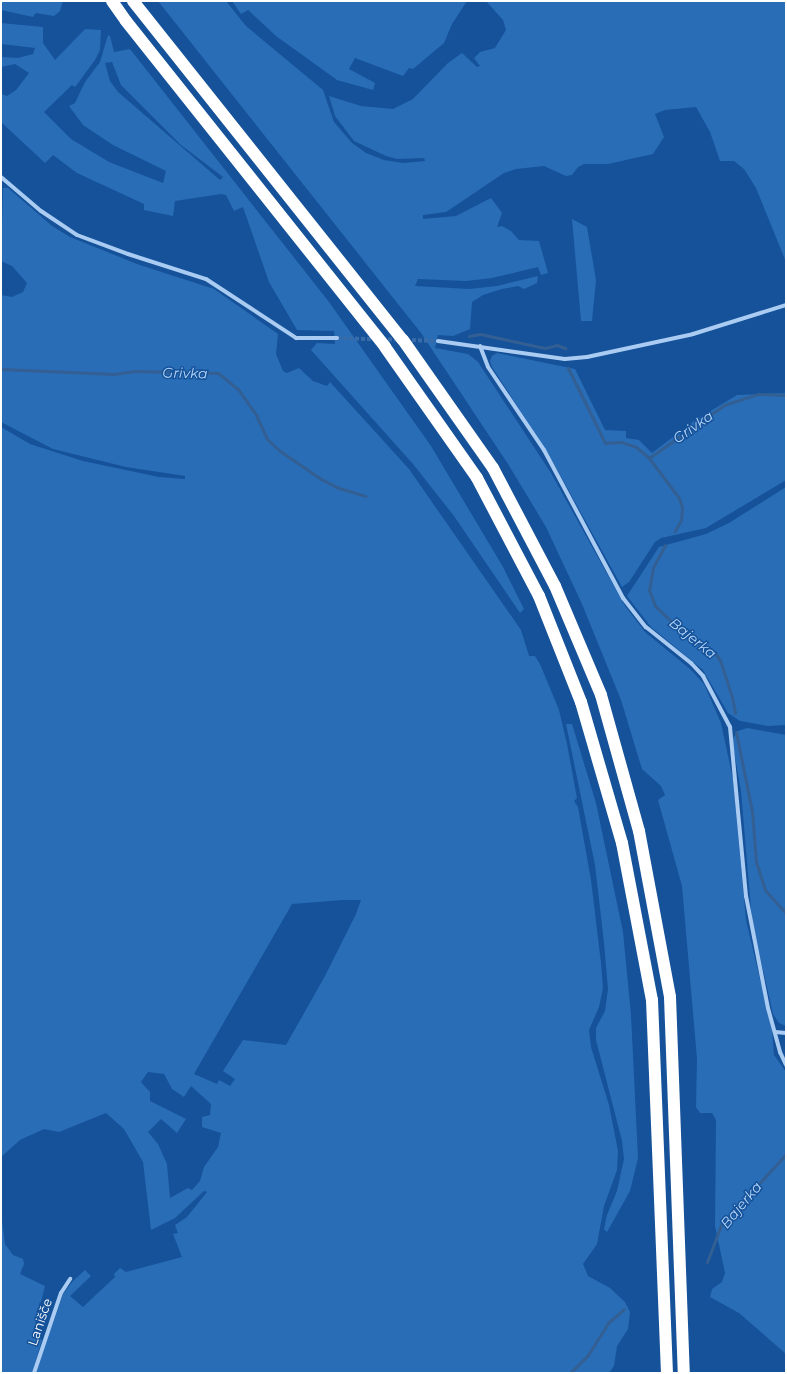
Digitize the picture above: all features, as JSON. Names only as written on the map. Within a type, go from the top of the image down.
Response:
[{"type":"highway","points":[[112,1],[126,21],[385,346],[477,478],[539,596],[581,702],[622,843],[652,1000],[667,1373]]},
{"type":"highway","points":[[134,1],[403,340],[493,468],[555,586],[601,694],[639,831],[670,997],[684,1373]]},
{"type":"street","points":[[1,177],[41,211],[78,235],[128,254],[206,279],[296,338],[337,338]]},
{"type":"street","points":[[438,341],[565,359],[587,357],[693,334],[786,305]]},
{"type":"street","points":[[480,346],[488,367],[544,450],[623,598],[646,627],[691,663],[703,676],[730,727],[746,896],[775,1032],[786,1065]]},
{"type":"street","points":[[775,1032],[786,1033]]},
{"type":"street","name":"Lanišče","points":[[34,1373],[61,1293],[70,1279]]},
{"type":"shaded area","points":[[1,1],[63,1],[60,11],[54,16],[36,13],[33,17],[1,10]]},
{"type":"shaded area","points":[[158,1],[226,1],[246,26],[323,90],[334,122],[352,143],[366,153],[384,160],[403,163],[425,161],[424,158],[397,159],[386,156],[354,141],[335,116],[329,96],[361,106],[393,109],[413,99],[448,63],[462,53],[477,67],[480,66],[474,58],[480,52],[495,48],[506,30],[503,20],[486,1],[786,1],[786,262],[756,188],[744,169],[734,161],[720,161],[710,132],[696,107],[665,110],[655,114],[664,137],[653,154],[608,164],[584,164],[578,167],[572,175],[566,176],[544,166],[516,169],[504,173],[446,212],[423,215],[423,219],[456,216],[491,198],[502,213],[497,227],[502,226],[511,231],[519,240],[539,241],[548,273],[541,275],[538,267],[492,278],[466,281],[418,279],[415,286],[469,289],[497,286],[538,276],[537,283],[524,289],[518,286],[502,289],[483,295],[472,302],[470,329],[453,336],[438,335],[435,348],[468,354],[478,362],[551,473],[625,606],[645,632],[690,669],[704,684],[721,723],[733,779],[746,920],[772,1030],[774,1055],[786,1072],[786,1354],[739,1313],[710,1297],[712,1289],[722,1282],[725,1273],[715,1226],[716,1120],[712,1113],[700,1113],[696,1107],[697,1059],[682,886],[658,800],[665,795],[661,786],[642,769],[621,700],[582,604],[546,527],[508,464],[421,333]]},
{"type":"shaded area","points":[[232,1],[467,1],[452,24],[444,43],[413,69],[409,68],[403,76],[355,58],[349,69],[375,83],[373,90],[337,80],[276,36],[248,10],[241,14]]},
{"type":"shaded area","points":[[1,23],[43,27],[43,43],[55,60],[85,29],[101,30],[100,50],[95,60],[75,87],[72,85],[44,112],[71,139],[109,162],[163,183],[166,171],[113,145],[83,125],[69,106],[75,103],[85,82],[100,62],[108,35],[110,36],[114,52],[130,49],[329,302],[431,446],[503,567],[524,609],[520,613],[454,516],[413,464],[311,350],[317,343],[335,344],[334,331],[297,330],[269,282],[243,207],[234,211],[226,195],[221,194],[175,201],[173,216],[144,210],[144,204],[77,173],[53,155],[45,163],[1,122],[1,94],[7,96],[16,90],[29,73],[15,64],[1,67],[1,57],[18,58],[33,54],[35,48],[1,44]],"holes":[[[112,62],[121,85],[181,145],[223,177],[220,180],[118,92],[110,81],[105,63]]]},
{"type":"shaded area","points":[[3,188],[8,188],[52,226],[70,237],[137,264],[214,289],[278,334],[276,354],[283,371],[287,373],[299,368],[313,381],[327,386],[330,382],[409,469],[521,630],[529,656],[535,656],[540,664],[559,710],[567,744],[577,798],[574,801],[578,807],[591,880],[601,963],[603,988],[599,1007],[589,1030],[591,1047],[609,1105],[618,1151],[617,1170],[604,1206],[597,1244],[583,1264],[588,1276],[610,1288],[625,1302],[630,1312],[628,1329],[617,1346],[614,1366],[609,1373],[36,1373],[63,1294],[73,1281],[85,1270],[91,1276],[70,1296],[83,1307],[115,1277],[114,1274],[120,1268],[126,1272],[182,1257],[173,1234],[178,1233],[175,1225],[187,1217],[207,1192],[204,1191],[175,1218],[151,1230],[143,1162],[124,1129],[106,1113],[59,1132],[44,1129],[20,1140],[1,1157],[1,427],[30,444],[83,461],[159,477],[185,479],[185,476],[126,467],[53,449],[1,422],[1,295],[12,297],[23,292],[27,283],[12,266],[1,261]],"holes":[[[361,900],[356,914],[325,976],[286,1045],[243,1040],[223,1071],[235,1079],[230,1086],[219,1080],[217,1084],[194,1074],[292,904]],[[148,1072],[164,1074],[172,1089],[184,1097],[191,1086],[211,1104],[210,1115],[202,1117],[202,1127],[221,1133],[218,1147],[204,1167],[200,1181],[192,1190],[188,1188],[170,1198],[167,1164],[158,1144],[148,1132],[161,1119],[177,1133],[186,1119],[150,1101],[150,1092],[141,1082]]]},
{"type":"shaded area","points":[[572,219],[587,227],[596,280],[592,321],[581,321]]},
{"type":"shaded area","points":[[497,353],[575,369],[605,430],[626,431],[626,438],[639,440],[652,453],[694,421],[737,395],[786,393],[786,480],[706,528],[661,538],[655,542],[629,582],[622,587],[549,455],[492,367],[490,361],[492,356]]},
{"type":"shaded area","points":[[786,487],[786,725],[768,726],[740,721],[728,713],[703,670],[651,627],[627,596],[659,547],[706,534],[729,523]]},
{"type":"shaded area","points":[[566,724],[572,724],[596,803],[623,932],[631,1015],[638,1158],[630,1191],[607,1232],[604,1229],[607,1215],[617,1191],[624,1159],[622,1141],[596,1040],[596,1028],[605,1011],[608,989],[604,943],[595,865]]},
{"type":"shaded area","points":[[747,728],[786,735],[786,1026],[779,1023],[773,1014],[752,921],[741,791],[732,740],[738,731]]},
{"type":"shaded area","points":[[1,1213],[5,1244],[13,1255],[23,1259],[24,1264],[20,1274],[45,1286],[33,1333],[42,1340],[32,1373],[1,1373]]},
{"type":"waterway","points":[[469,336],[480,334],[545,348],[557,345],[565,348]]},
{"type":"waterway","name":"Grivka","points":[[568,368],[605,443],[621,442],[636,447],[649,458],[724,405],[758,394],[786,395]]},
{"type":"waterway","name":"Grivka","points":[[1,369],[114,374],[135,371],[218,373],[238,389],[256,415],[267,439],[280,451],[321,479],[339,488],[366,496]]},
{"type":"waterway","name":"Bajerka","points":[[649,458],[679,498],[682,507],[681,520],[675,531]]},
{"type":"waterway","name":"Bajerka","points":[[665,545],[653,568],[649,590],[655,606],[687,636],[714,652],[720,660],[732,697],[735,713]]},
{"type":"waterway","name":"Bajerka","points":[[736,732],[752,811],[756,862],[765,890],[786,913]]},
{"type":"waterway","name":"Bajerka","points":[[707,1262],[721,1225],[786,1154]]},
{"type":"waterway","points":[[570,1373],[588,1355],[609,1322],[624,1309]]},
{"type":"tunnel","points":[[337,338],[375,339]]},
{"type":"tunnel","points":[[382,339],[438,341]]}]
